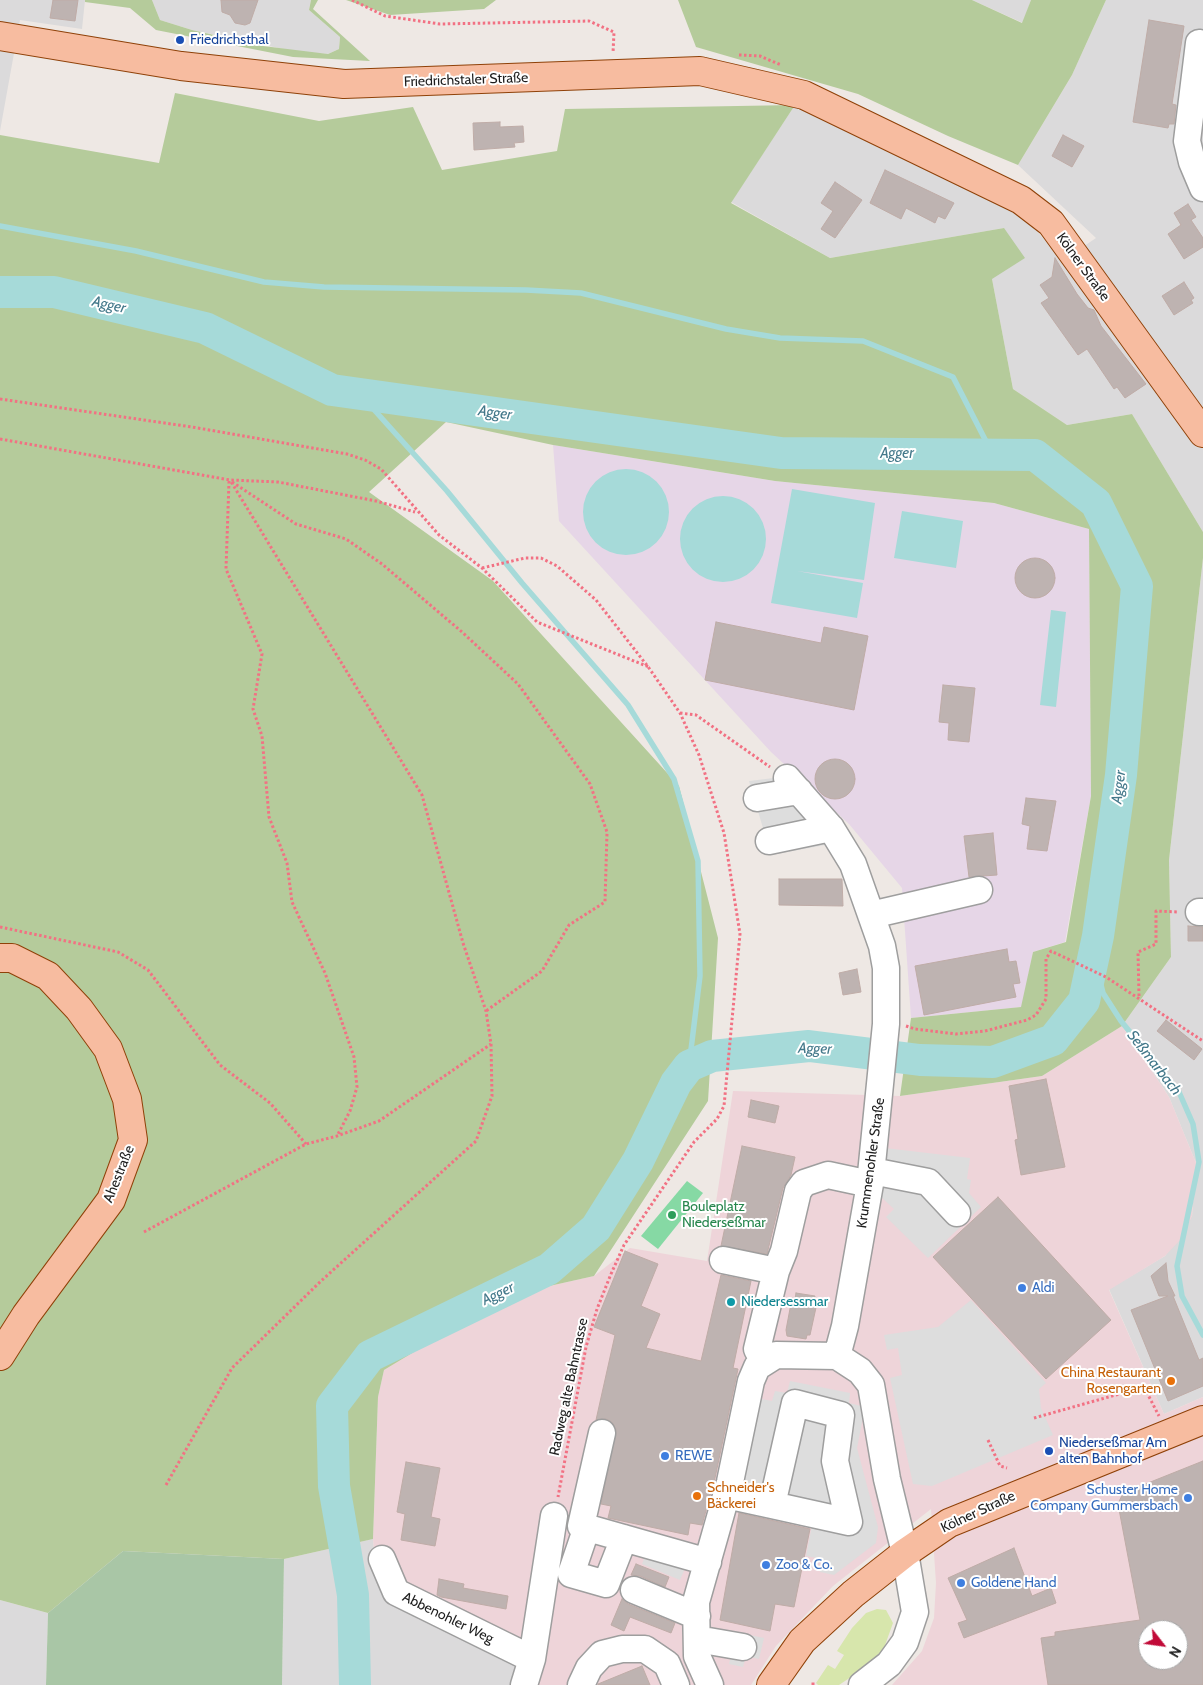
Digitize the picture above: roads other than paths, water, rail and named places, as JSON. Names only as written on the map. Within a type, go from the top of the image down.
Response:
[{"type":"main road","name":"Friedrichstaler Straße","points":[[0,36],[181,66],[344,84],[700,71],[804,94],[919,150]]},
{"type":"main road","name":"Kölner Straße","points":[[919,150],[1021,200],[1050,223],[1203,432]]},
{"type":"main road","name":"Ahestraße","points":[[0,958],[12,958],[48,976],[79,1009],[108,1049],[127,1099],[133,1140],[111,1200],[26,1315],[0,1356]]},
{"type":"main road","name":"Kölner Straße","points":[[771,1685],[802,1641],[860,1587],[949,1523],[1203,1420]]},
{"type":"street","points":[[1199,43],[1187,141],[1192,162],[1203,188]]},
{"type":"street","name":"Krummenohler Straße","points":[[757,798],[793,785],[831,828],[853,864],[882,946],[886,968],[886,1020],[871,1177],[846,1326],[837,1356]]},
{"type":"street","points":[[769,841],[831,828]]},
{"type":"street","points":[[871,915],[980,890]]},
{"type":"street","points":[[699,1680],[696,1602],[758,1372],[758,1349],[776,1271],[784,1251],[798,1191],[804,1183],[828,1174],[928,1182],[957,1213]]},
{"type":"street","points":[[722,1260],[776,1271]]},
{"type":"street","points":[[758,1372],[776,1355],[837,1356],[860,1371],[871,1385],[887,1479],[905,1553],[914,1612],[905,1642],[889,1664],[862,1685]]},
{"type":"street","points":[[726,1495],[849,1522],[835,1461],[842,1415],[795,1403],[772,1505]]},
{"type":"street","points":[[602,1434],[581,1526],[708,1562]]},
{"type":"street","points":[[524,1685],[532,1659],[554,1516]]},
{"type":"street","points":[[587,1527],[571,1574],[606,1584],[624,1538]]},
{"type":"street","name":"Abbenohler Weg","points":[[382,1560],[396,1592],[532,1659]]},
{"type":"street","points":[[634,1590],[697,1628],[742,1647]]},
{"type":"street","points":[[581,1685],[589,1668],[602,1654],[622,1649],[645,1649],[667,1664],[676,1685]]},
{"type":"water","points":[[626,469],[642,472],[650,476],[662,488],[666,496],[669,512],[666,528],[662,536],[650,548],[642,552],[626,555],[610,552],[602,548],[590,536],[586,528],[583,512],[586,496],[590,488],[602,476],[610,472]]},
{"type":"water","points":[[792,489],[875,503],[864,580],[797,571],[863,583],[857,618],[771,603]]},
{"type":"water","points":[[723,496],[740,499],[754,508],[763,522],[766,539],[763,556],[754,570],[740,579],[723,582],[706,579],[692,570],[683,556],[680,539],[683,522],[692,508],[706,499]]},
{"type":"water","points":[[902,511],[963,521],[956,568],[894,558]]},
{"type":"water","points":[[1051,610],[1066,612],[1056,707],[1040,705]]},
{"type":"waterway","points":[[0,226],[136,251],[264,282],[324,287],[526,290],[581,293],[726,329],[780,338],[863,341],[953,377],[992,453]]},
{"type":"waterway","name":"Agger","points":[[0,292],[54,292],[205,328],[332,390],[781,453],[1035,455],[1096,503],[1137,586],[1121,775],[1098,936],[1084,1001],[1053,1040],[993,1062],[920,1060],[809,1046],[712,1056],[689,1066],[676,1083],[638,1161],[596,1228],[549,1269],[370,1356],[332,1406],[334,1486],[353,1595],[355,1685]]},
{"type":"waterway","points":[[360,394],[447,491],[522,583],[628,705],[674,779],[698,861],[700,976],[689,1066]]},
{"type":"waterway","name":"Seßmarbach","points":[[1089,971],[1101,985],[1103,993],[1121,1021],[1179,1092],[1193,1124],[1199,1162],[1177,1266],[1182,1296],[1203,1335]]},
{"type":"place","name":"Friedrichsthal","points":[[180,40]]},
{"type":"place","name":"Bouleplatz Niederseßmar","points":[[672,1215]]},
{"type":"place","name":"Aldi","points":[[1022,1288]]},
{"type":"place","name":"Niedersessmar","points":[[731,1302]]},
{"type":"place","name":"China Restaurant Rosengarten","points":[[1171,1381]]},
{"type":"place","name":"Niederseßmar Am alten Bahnhof","points":[[1049,1451]]},
{"type":"place","name":"REWE","points":[[665,1456]]},
{"type":"place","name":"Schneider's Bäckerei","points":[[697,1496]]},
{"type":"place","name":"Schuster Home Company Gummersbach","points":[[1188,1498]]},
{"type":"place","name":"Zoo & Co.","points":[[766,1565]]},
{"type":"place","name":"Goldene Hand","points":[[961,1583]]}]
